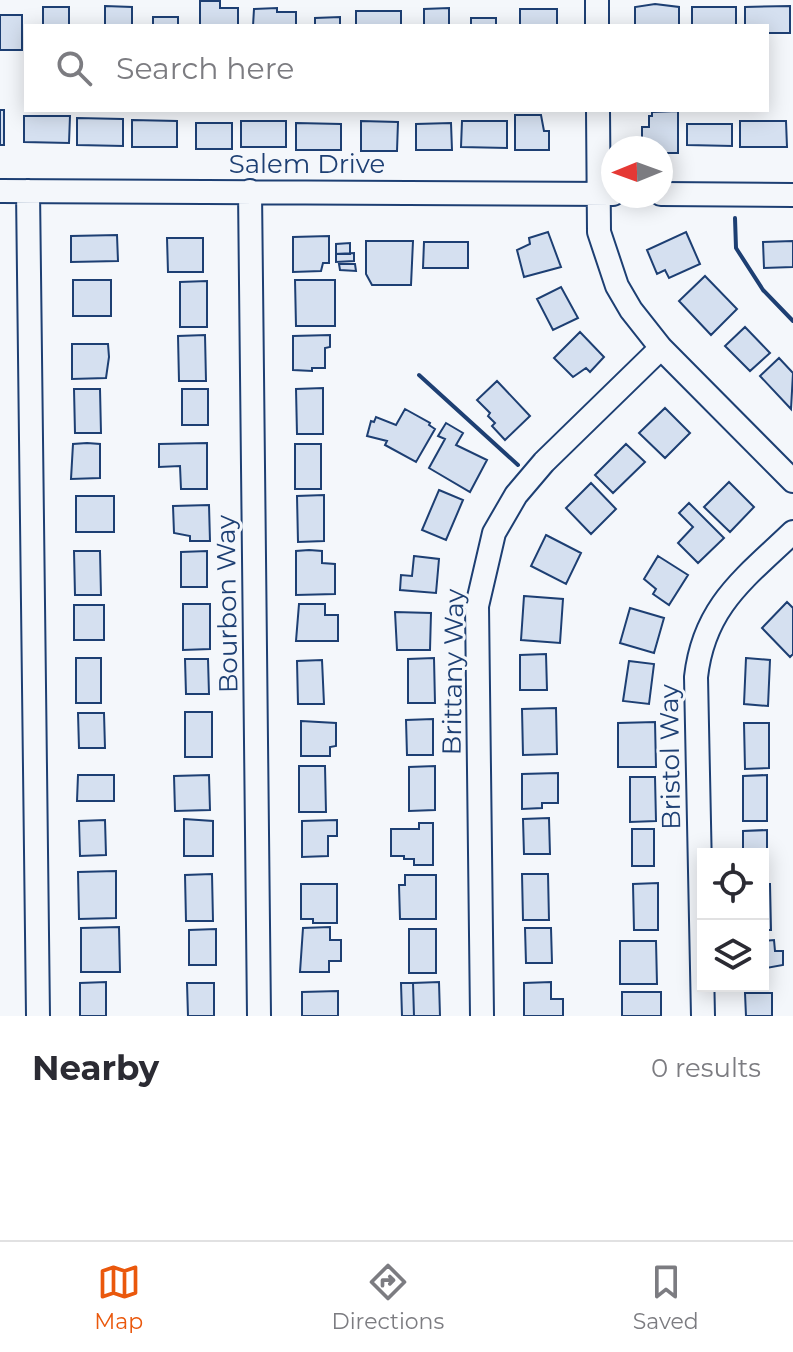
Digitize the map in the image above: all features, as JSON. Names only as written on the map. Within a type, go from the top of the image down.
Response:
[{"type":"street","points":[[597,0],[597,24]]},
{"type":"street","points":[[598,112],[601,142]]},
{"type":"street","name":"Salem Drive","points":[[0,191],[601,194]]},
{"type":"street","points":[[28,191],[38,1016]]},
{"type":"street","name":"Bourbon Way","points":[[250,191],[259,1016]]},
{"type":"street","points":[[673,194],[793,195]]},
{"type":"street","points":[[603,208],[599,232],[611,272],[631,310],[661,348],[793,481]]},
{"type":"street","name":"Brittany Way","points":[[482,1016],[477,606],[485,564],[494,533],[516,495],[544,462],[661,348]]},
{"type":"street","name":"Bristol Way","points":[[703,1016],[696,677],[699,655],[713,616],[726,597],[793,532]]},
{"type":"building","points":[[200,1],[220,1],[220,8],[238,8],[238,24],[200,24]]},
{"type":"building","points":[[655,4],[679,7],[679,24],[635,24],[635,7]]},
{"type":"building","points":[[105,6],[132,7],[132,24],[105,24]]},
{"type":"building","points":[[790,6],[790,33],[769,33],[769,24],[745,24],[745,7]]},
{"type":"building","points":[[43,7],[69,7],[69,24],[43,24]]},
{"type":"building","points":[[692,7],[736,7],[736,24],[692,24]]},
{"type":"building","points":[[277,8],[277,12],[296,12],[296,24],[253,24],[254,9]]},
{"type":"building","points":[[449,8],[449,24],[424,24],[424,9]]},
{"type":"building","points":[[520,9],[557,9],[557,24],[520,24]]},
{"type":"building","points":[[356,11],[401,11],[401,24],[356,24]]},
{"type":"building","points":[[0,15],[22,15],[22,50],[0,50]]},
{"type":"building","points":[[153,17],[178,17],[178,24],[153,24]]},
{"type":"building","points":[[340,17],[340,24],[315,24],[315,18]]},
{"type":"building","points":[[471,18],[496,18],[496,24],[471,24]]},
{"type":"building","points":[[0,110],[4,110],[4,145],[0,145]]},
{"type":"building","points":[[652,112],[678,112],[678,153],[673,153],[673,136],[642,136],[642,127],[649,127]]},
{"type":"building","points":[[515,115],[541,115],[544,131],[549,131],[549,150],[515,150]]},
{"type":"building","points":[[24,116],[70,116],[69,143],[24,142]]},
{"type":"building","points":[[77,118],[123,119],[123,146],[77,145]]},
{"type":"building","points":[[132,120],[177,121],[177,147],[132,147]]},
{"type":"building","points":[[241,121],[286,121],[286,147],[241,147]]},
{"type":"building","points":[[361,121],[398,122],[397,151],[361,151]]},
{"type":"building","points":[[462,121],[507,121],[507,148],[461,147]]},
{"type":"building","points":[[740,121],[786,121],[787,147],[740,147]]},
{"type":"building","points":[[196,123],[232,123],[232,149],[196,149]]},
{"type":"building","points":[[296,123],[341,124],[341,150],[296,150]]},
{"type":"building","points":[[451,123],[452,150],[416,150],[416,124]]},
{"type":"building","points":[[687,124],[732,124],[732,146],[687,145]]},
{"type":"building","points":[[548,232],[561,267],[524,277],[517,250],[530,244],[529,238]]},
{"type":"building","points":[[686,232],[700,264],[669,278],[665,270],[657,274],[647,250]]},
{"type":"building","points":[[117,235],[118,261],[71,262],[71,236]]},
{"type":"building","points":[[329,236],[329,263],[323,263],[321,271],[293,272],[293,237]]},
{"type":"building","points":[[167,238],[203,238],[203,272],[168,272]]},
{"type":"building","points":[[366,241],[413,241],[411,285],[372,285],[366,274]]},
{"type":"building","points":[[793,241],[793,267],[764,268],[763,242]]},
{"type":"building","points":[[424,242],[468,242],[468,268],[423,268]]},
{"type":"building","points":[[350,243],[350,254],[336,254],[336,244]]},
{"type":"building","points":[[354,253],[354,261],[336,262],[336,254]]},
{"type":"building","points":[[339,264],[355,264],[356,271],[340,270]]},
{"type":"building","points":[[705,276],[737,309],[711,335],[679,301]]},
{"type":"building","points":[[73,280],[111,280],[111,316],[73,316]]},
{"type":"building","points":[[295,280],[335,280],[335,326],[296,326]]},
{"type":"building","points":[[207,281],[207,327],[180,327],[180,282]]},
{"type":"building","points":[[561,287],[578,318],[553,330],[537,299]]},
{"type":"building","points":[[745,327],[770,353],[750,371],[725,346]]},
{"type":"building","points":[[580,332],[604,357],[590,372],[586,368],[573,377],[554,358]]},
{"type":"building","points":[[205,335],[206,381],[179,381],[178,336]]},
{"type":"building","points":[[330,335],[330,347],[325,348],[325,368],[293,370],[293,336]]},
{"type":"building","points":[[72,344],[108,344],[106,378],[72,379]]},
{"type":"building","points":[[779,358],[793,373],[791,409],[760,376]]},
{"type":"building","points":[[497,381],[530,416],[505,440],[492,426],[495,423],[488,416],[490,413],[477,400]]},
{"type":"building","points":[[323,388],[323,434],[297,434],[296,389]]},
{"type":"building","points":[[74,389],[100,389],[101,433],[75,433]]},
{"type":"building","points":[[182,389],[208,389],[208,425],[182,425]]},
{"type":"building","points":[[665,408],[690,433],[665,458],[639,433]]},
{"type":"building","points":[[405,409],[435,429],[416,462],[385,445],[387,441],[367,436],[371,421],[374,422],[376,417],[396,425]]},
{"type":"building","points":[[446,423],[463,433],[456,445],[487,460],[470,492],[429,468],[445,439],[438,436]]},
{"type":"building","points":[[207,443],[207,489],[181,489],[180,466],[159,467],[159,444]]},
{"type":"building","points":[[73,444],[100,444],[100,478],[71,479]]},
{"type":"building","points":[[295,444],[321,444],[321,489],[295,489]]},
{"type":"building","points":[[626,444],[645,462],[613,493],[595,475]]},
{"type":"building","points":[[729,482],[754,507],[730,532],[704,507]]},
{"type":"building","points":[[591,483],[616,509],[591,534],[566,508]]},
{"type":"building","points":[[439,490],[463,500],[446,540],[422,530]]},
{"type":"building","points":[[324,495],[324,541],[298,542],[297,496]]},
{"type":"building","points":[[76,496],[114,496],[114,532],[76,532]]},
{"type":"building","points":[[689,503],[724,538],[698,563],[678,543],[693,527],[679,513]]},
{"type":"building","points":[[209,505],[210,541],[190,541],[190,536],[174,533],[173,506]]},
{"type":"building","points":[[546,535],[581,553],[566,584],[531,566]]},
{"type":"building","points":[[74,551],[100,551],[101,595],[75,595]]},
{"type":"building","points":[[207,551],[207,587],[181,587],[181,552]]},
{"type":"building","points":[[296,551],[322,551],[322,563],[335,564],[335,594],[296,595]]},
{"type":"building","points":[[414,556],[439,559],[436,593],[400,590],[401,575],[412,576]]},
{"type":"building","points":[[658,556],[688,575],[669,605],[653,594],[656,589],[644,579]]},
{"type":"building","points":[[524,596],[563,599],[560,643],[521,640]]},
{"type":"building","points":[[787,602],[793,608],[793,654],[790,657],[762,628]]},
{"type":"building","points":[[183,604],[210,604],[210,649],[183,650]]},
{"type":"building","points":[[299,604],[325,604],[325,615],[338,615],[338,641],[296,641]]},
{"type":"building","points":[[74,605],[104,605],[104,640],[74,640]]},
{"type":"building","points":[[630,608],[664,618],[654,653],[620,643]]},
{"type":"building","points":[[395,612],[431,613],[430,650],[397,650]]},
{"type":"building","points":[[546,654],[547,690],[520,690],[520,655]]},
{"type":"building","points":[[76,658],[101,658],[101,703],[76,703]]},
{"type":"building","points":[[434,658],[435,703],[408,703],[408,659]]},
{"type":"building","points":[[746,658],[770,660],[768,706],[744,704]]},
{"type":"building","points":[[185,659],[208,659],[209,694],[186,694]]},
{"type":"building","points":[[322,660],[324,704],[298,704],[297,661]]},
{"type":"building","points":[[629,661],[654,664],[649,704],[623,701]]},
{"type":"building","points":[[556,708],[557,754],[523,755],[522,709]]},
{"type":"building","points":[[185,712],[212,712],[212,757],[185,757]]},
{"type":"building","points":[[78,713],[104,713],[105,748],[79,748]]},
{"type":"building","points":[[433,719],[433,755],[407,755],[406,720]]},
{"type":"building","points":[[301,721],[336,723],[336,746],[330,747],[330,756],[301,756]]},
{"type":"building","points":[[655,722],[656,767],[618,767],[618,723]]},
{"type":"building","points":[[744,723],[769,723],[769,768],[745,769]]},
{"type":"building","points":[[299,766],[325,766],[326,812],[299,812]]},
{"type":"building","points":[[435,766],[435,810],[409,811],[409,767]]},
{"type":"building","points":[[558,773],[558,803],[542,803],[542,808],[522,809],[522,774]]},
{"type":"building","points":[[78,775],[114,775],[114,801],[77,801]]},
{"type":"building","points":[[209,775],[210,810],[175,811],[174,776]]},
{"type":"building","points":[[767,775],[767,821],[743,821],[743,776]]},
{"type":"building","points":[[630,777],[655,777],[656,821],[630,822]]},
{"type":"building","points":[[549,818],[550,854],[524,854],[523,819]]},
{"type":"building","points":[[184,819],[213,821],[213,856],[184,856]]},
{"type":"building","points":[[105,820],[106,855],[80,856],[79,821]]},
{"type":"building","points":[[337,820],[337,836],[328,836],[328,856],[302,857],[302,821]]},
{"type":"building","points":[[419,823],[433,823],[433,865],[414,865],[414,859],[391,856],[391,829],[419,829]]},
{"type":"building","points":[[632,829],[654,829],[654,866],[632,866]]},
{"type":"building","points":[[767,830],[767,848],[743,848],[743,831]]},
{"type":"building","points":[[116,871],[116,918],[79,919],[78,872]]},
{"type":"building","points":[[212,874],[213,921],[186,921],[185,875]]},
{"type":"building","points":[[522,874],[548,874],[549,920],[523,920]]},
{"type":"building","points":[[405,875],[436,875],[436,919],[400,919],[399,885],[405,885]]},
{"type":"building","points":[[658,883],[658,930],[634,930],[633,884]]},
{"type":"building","points":[[301,884],[337,884],[337,923],[313,923],[313,919],[301,919]]},
{"type":"building","points":[[769,884],[770,884],[769,930]]},
{"type":"building","points":[[119,927],[120,972],[81,972],[81,928]]},
{"type":"building","points":[[330,927],[330,940],[341,940],[341,961],[329,961],[329,972],[300,972],[303,928]]},
{"type":"building","points":[[525,928],[551,928],[552,963],[526,963]]},
{"type":"building","points":[[216,929],[216,965],[189,965],[189,930]]},
{"type":"building","points":[[409,929],[436,929],[436,973],[409,973]]},
{"type":"building","points":[[769,940],[774,940],[775,951],[783,951],[783,965],[769,967]]},
{"type":"building","points":[[620,941],[656,941],[657,984],[620,984]]},
{"type":"building","points":[[106,982],[106,1016],[80,1016],[80,983]]},
{"type":"building","points":[[439,982],[440,1016],[414,1016],[413,983]]},
{"type":"building","points":[[551,982],[551,999],[563,999],[563,1016],[524,1016],[524,983]]},
{"type":"building","points":[[187,983],[214,983],[214,1016],[188,1016]]},
{"type":"building","points":[[401,983],[413,983],[414,1016],[402,1016]]},
{"type":"building","points":[[338,991],[338,1016],[302,1016],[302,992]]},
{"type":"building","points":[[622,992],[661,992],[661,1016],[622,1016]]},
{"type":"building","points":[[745,993],[772,993],[772,1016],[746,1016]]},
{"type":"wall","points":[[735,218],[736,248],[763,290],[793,321]]},
{"type":"wall","points":[[419,375],[518,465]]}]
